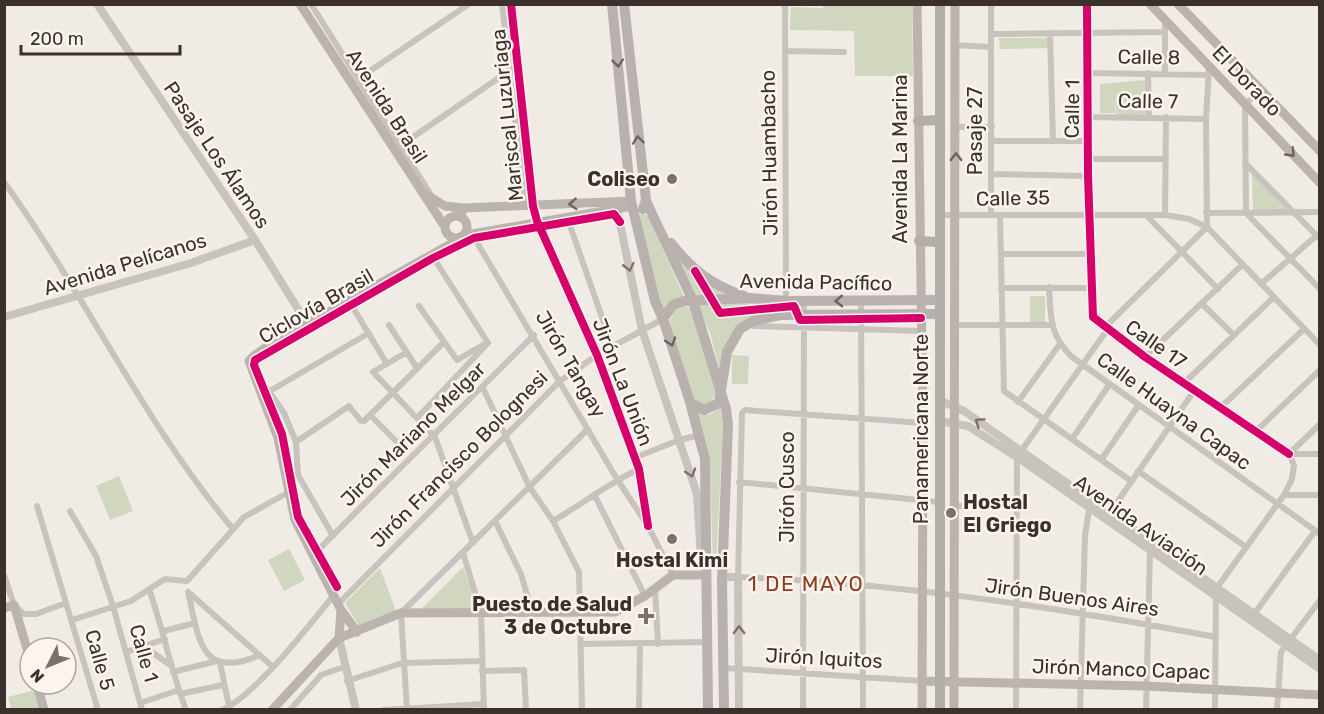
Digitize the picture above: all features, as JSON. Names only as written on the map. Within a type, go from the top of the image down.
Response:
[{"type":"highway","name":"Panamericana Norte","points":[[940,4],[938,215],[940,710]]},
{"type":"highway","points":[[918,121],[940,120]]},
{"type":"highway","points":[[919,241],[938,242]]},
{"type":"main road","name":"Avenida Brasil","points":[[300,4],[398,148],[420,190],[445,227]]},
{"type":"main road","points":[[612,4],[632,203],[655,301],[663,319],[700,435],[707,484],[708,710]]},
{"type":"main road","points":[[624,4],[646,200],[693,300],[722,392],[728,425],[723,577],[724,710]]},
{"type":"main road","name":"Avenida La Marina","points":[[917,4],[922,331],[922,710]]},
{"type":"main road","points":[[954,710],[955,4]]},
{"type":"main road","name":"El Dorado","points":[[1150,4],[1208,71],[1245,105],[1320,183]]},
{"type":"main road","name":"El Dorado","points":[[1178,4],[1320,151]]},
{"type":"main road","points":[[420,190],[461,214],[469,233]]},
{"type":"main road","points":[[357,632],[338,603],[295,520],[278,438],[253,374],[250,358],[469,233],[617,210],[632,203],[636,195],[646,200]]},
{"type":"main road","points":[[455,239],[448,235],[445,227],[447,220],[461,214],[529,207],[632,203]]},
{"type":"main road","points":[[659,227],[699,274],[714,284],[750,298]]},
{"type":"main road","name":"Avenida Pacífico","points":[[693,300],[750,298],[786,301],[939,300]]},
{"type":"main road","points":[[663,319],[673,305],[693,300]]},
{"type":"main road","name":"Avenida Pacífico","points":[[722,392],[723,368],[732,339],[740,329],[753,321],[780,315],[939,314]]},
{"type":"main road","points":[[690,402],[699,409],[710,409],[718,403],[722,392]]},
{"type":"main road","points":[[272,710],[339,638],[401,614],[615,612],[645,596],[673,574],[706,576],[717,584],[723,577]]},
{"type":"main road","points":[[338,603],[339,638]]},
{"type":"main road","points":[[9,606],[21,636]]},
{"type":"main road","name":"Jirón Manco Capac","points":[[922,681],[1146,686],[1320,695]]},
{"type":"street","name":"Pasaje Los Álamos","points":[[97,4],[255,240],[308,325]]},
{"type":"street","points":[[310,4],[358,79],[398,148],[433,198]]},
{"type":"street","points":[[358,79],[469,4]]},
{"type":"street","name":"Mariscal Luzuriaga","points":[[502,4],[529,207],[537,221]]},
{"type":"street","name":"Mariscal Luzuriaga","points":[[511,4],[529,207]]},
{"type":"street","name":"Jirón Huambacho","points":[[785,4],[786,301]]},
{"type":"street","name":"Pasaje 27","points":[[991,4],[991,214]]},
{"type":"street","name":"Calle 1","points":[[1087,4],[1088,214]]},
{"type":"street","points":[[1165,21],[1163,32],[1165,74]]},
{"type":"street","points":[[992,34],[1163,32]]},
{"type":"street","points":[[1050,33],[1053,141]]},
{"type":"street","points":[[955,45],[990,47]]},
{"type":"street","points":[[785,51],[844,52]]},
{"type":"street","points":[[398,148],[518,65]]},
{"type":"street","points":[[1208,71],[1207,227],[1320,345]]},
{"type":"street","name":"Calle 8","points":[[1089,73],[1165,74],[1208,71]]},
{"type":"street","points":[[1148,73],[1149,117]]},
{"type":"street","points":[[1261,88],[1245,105],[1246,213],[1320,289]]},
{"type":"street","name":"Calle 7","points":[[1089,117],[1206,119]]},
{"type":"street","points":[[1165,215],[1166,117]]},
{"type":"street","points":[[956,127],[992,127]]},
{"type":"street","points":[[992,141],[1088,141]]},
{"type":"street","points":[[1088,159],[1166,159]]},
{"type":"street","points":[[1245,163],[1318,237],[1261,284]]},
{"type":"street","points":[[992,174],[1088,176]]},
{"type":"street","points":[[4,182],[38,228],[77,297],[209,500],[233,529]]},
{"type":"street","points":[[617,210],[642,330],[697,494],[706,576]]},
{"type":"street","points":[[1206,213],[1320,212]]},
{"type":"street","name":"Calle 17","points":[[1088,214],[1093,317],[1145,357],[1289,454]]},
{"type":"street","name":"Calle 35","points":[[938,215],[1165,215],[1189,219],[1207,227]]},
{"type":"street","points":[[999,215],[1002,387],[1018,402],[1131,481]]},
{"type":"street","points":[[1147,216],[1218,289]]},
{"type":"street","points":[[567,217],[612,346]]},
{"type":"street","name":"Jirón La Unión","points":[[537,221],[597,355],[639,469],[648,526]]},
{"type":"street","points":[[1017,710],[1018,454],[1106,329],[1207,227]]},
{"type":"street","name":"Jirón Tangay","points":[[469,233],[534,335],[617,479],[648,526],[673,574]]},
{"type":"street","name":"Avenida Pelícanos","points":[[4,317],[77,297],[255,240]]},
{"type":"street","points":[[431,254],[488,343]]},
{"type":"street","points":[[1001,254],[1090,254]]},
{"type":"street","points":[[1145,357],[1243,264]]},
{"type":"street","name":"Calle Huayna Capac","points":[[1049,287],[1052,325],[1059,345],[1109,385],[1317,532]]},
{"type":"street","points":[[1001,288],[1090,288]]},
{"type":"street","points":[[1184,383],[1274,297]]},
{"type":"street","points":[[349,301],[387,364]]},
{"type":"street","name":"Jirón Cusco","points":[[803,710],[804,301]]},
{"type":"street","points":[[861,301],[863,328],[861,494],[863,710]]},
{"type":"street","points":[[1202,304],[1234,335]]},
{"type":"street","points":[[419,306],[457,360],[488,343]]},
{"type":"street","name":"Jirón Francisco Bolognesi","points":[[225,708],[338,603],[560,381],[597,355],[663,319]]},
{"type":"street","points":[[389,325],[417,368]]},
{"type":"street","points":[[954,325],[1052,325]]},
{"type":"street","points":[[754,326],[922,331]]},
{"type":"street","points":[[1220,408],[1304,329]]},
{"type":"street","points":[[270,391],[369,333]]},
{"type":"street","name":"Jirón Mariano Melgar","points":[[313,555],[435,437],[534,335]]},
{"type":"street","points":[[296,442],[349,406],[361,421],[370,415],[443,343]]},
{"type":"street","points":[[417,417],[488,343]]},
{"type":"street","points":[[1018,402],[1059,345]]},
{"type":"street","points":[[406,352],[373,372],[435,437],[473,543]]},
{"type":"street","points":[[1255,432],[1320,370]]},
{"type":"street","points":[[253,374],[256,371],[284,413],[296,442],[298,475],[333,536]]},
{"type":"street","points":[[1072,439],[1109,385]]},
{"type":"street","points":[[483,388],[529,486],[553,521],[579,573],[582,710]]},
{"type":"street","points":[[1107,516],[1170,429],[1194,391]]},
{"type":"street","name":"Avenida Aviación","points":[[939,400],[955,406],[1089,510],[1107,516],[1150,551],[1252,617],[1320,669]]},
{"type":"street","points":[[1101,460],[1138,406]]},
{"type":"street","points":[[739,710],[740,417],[745,410],[922,423]]},
{"type":"street","points":[[370,415],[396,441]]},
{"type":"street","name":"Avenida Aviación","points":[[939,420],[968,426],[1018,454],[1216,593]]},
{"type":"street","points":[[1289,454],[1320,424]]},
{"type":"street","points":[[407,708],[402,663],[401,614],[588,429]]},
{"type":"street","points":[[634,458],[680,440],[700,435]]},
{"type":"street","points":[[1289,454],[1320,454]]},
{"type":"street","points":[[1215,710],[1216,593],[1284,495],[1294,473],[1294,465],[1289,454]]},
{"type":"street","points":[[553,521],[595,496],[617,479],[639,469]]},
{"type":"street","points":[[1138,471],[1246,547]]},
{"type":"street","points":[[739,482],[803,487],[921,502],[939,501]]},
{"type":"street","points":[[72,620],[131,601],[165,579],[184,582],[248,514],[289,492]]},
{"type":"street","points":[[1284,495],[1320,495]]},
{"type":"street","points":[[595,496],[645,596]]},
{"type":"street","name":"Calle 5","points":[[37,506],[98,710]]},
{"type":"street","points":[[954,506],[1016,507]]},
{"type":"street","points":[[1080,710],[1085,535],[1089,510]]},
{"type":"street","name":"Calle 1","points":[[70,511],[96,556],[113,606],[141,706]]},
{"type":"street","points":[[495,521],[521,574],[531,612]]},
{"type":"street","points":[[1252,617],[1317,532]]},
{"type":"street","points":[[1146,710],[1146,624],[1150,551]]},
{"type":"street","points":[[383,710],[484,707],[480,661],[481,612],[463,553]]},
{"type":"street","points":[[4,576],[9,606],[24,614],[29,615],[66,603]]},
{"type":"street","points":[[723,577],[738,577]]},
{"type":"street","name":"Jirón Buenos Aires","points":[[738,577],[804,579],[940,595],[1146,624],[1216,637]]},
{"type":"street","points":[[656,588],[658,644]]},
{"type":"street","points":[[149,590],[164,631],[172,668],[186,710]]},
{"type":"street","points":[[207,663],[188,592],[272,666]]},
{"type":"street","points":[[1277,710],[1281,652],[1320,600]]},
{"type":"street","points":[[164,631],[195,623]]},
{"type":"street","points":[[339,638],[347,681],[356,710]]},
{"type":"street","points":[[126,652],[165,639]]},
{"type":"street","name":"Avenida Aviación","points":[[1287,642],[1320,660]]},
{"type":"street","points":[[581,644],[706,643],[703,710]]},
{"type":"street","points":[[639,710],[640,644]]},
{"type":"street","points":[[145,646],[172,668],[218,662],[230,665],[260,655]]},
{"type":"street","points":[[204,649],[218,662],[225,708]]},
{"type":"street","points":[[347,681],[402,663],[480,661]]},
{"type":"street","points":[[290,710],[325,672],[344,667]]},
{"type":"street","name":"Jirón Iquitos","points":[[725,668],[922,681]]},
{"type":"street","points":[[482,670],[524,670],[526,710]]},
{"type":"street","points":[[141,706],[179,692],[223,685]]},
{"type":"street","points":[[296,702],[298,710]]},
{"type":"green space","points":[[823,5],[912,5],[913,76],[855,76],[854,31],[790,30],[791,7],[823,8]]},
{"type":"green space","points":[[999,38],[1049,38],[1050,48],[1000,49]]},
{"type":"green space","points":[[1147,80],[1148,117],[1116,117],[1116,98],[1115,113],[1100,113],[1100,84]]},
{"type":"green space","points":[[1252,172],[1287,210],[1253,211]]},
{"type":"green space","points":[[642,213],[648,216],[685,299],[670,303],[661,313],[638,215]]},
{"type":"green space","points":[[675,253],[739,296],[695,297]]},
{"type":"green space","points":[[1030,296],[1045,296],[1045,323],[1030,323]]},
{"type":"green space","points":[[697,303],[796,303],[799,308],[749,319],[720,371],[710,333]]},
{"type":"green space","points":[[684,306],[691,308],[717,394],[707,406],[694,402],[668,324],[675,310]]},
{"type":"green space","points":[[732,355],[749,356],[748,384],[732,384]]},
{"type":"green space","points":[[720,407],[723,425],[716,566],[713,563],[710,463],[697,412],[709,415]]},
{"type":"green space","points":[[119,476],[133,511],[110,520],[96,486]]},
{"type":"green space","points":[[289,549],[305,580],[284,591],[268,560]]},
{"type":"green space","points":[[463,567],[478,609],[421,609]]},
{"type":"green space","points":[[380,568],[396,611],[359,626],[345,603]]},
{"type":"green space","points":[[18,694],[37,696],[41,709],[11,709],[8,697]]},
{"type":"cycle path","points":[[511,4],[533,206],[537,221],[597,355],[639,469],[648,526]]},
{"type":"cycle path","points":[[1087,4],[1088,176],[1093,317],[1145,357],[1289,454]]},
{"type":"cycle path","name":"Ciclovía Brasil","points":[[337,587],[298,517],[282,434],[254,365],[255,360],[433,258],[474,238],[614,214],[620,222]]},
{"type":"cycle path","points":[[695,271],[720,313],[794,306],[800,320],[921,318]]},
{"type":"place","name":"Coliseo","points":[[672,179]]},
{"type":"place","name":"Hostal El Griego","points":[[951,513]]},
{"type":"place","name":"Hostal Kimi","points":[[672,539]]},
{"type":"place","name":"Puesto de Salud 3 de Octubre","points":[[646,616]]},
{"type":"district","name":"1 DE MAYO","points":[[806,583]]}]
